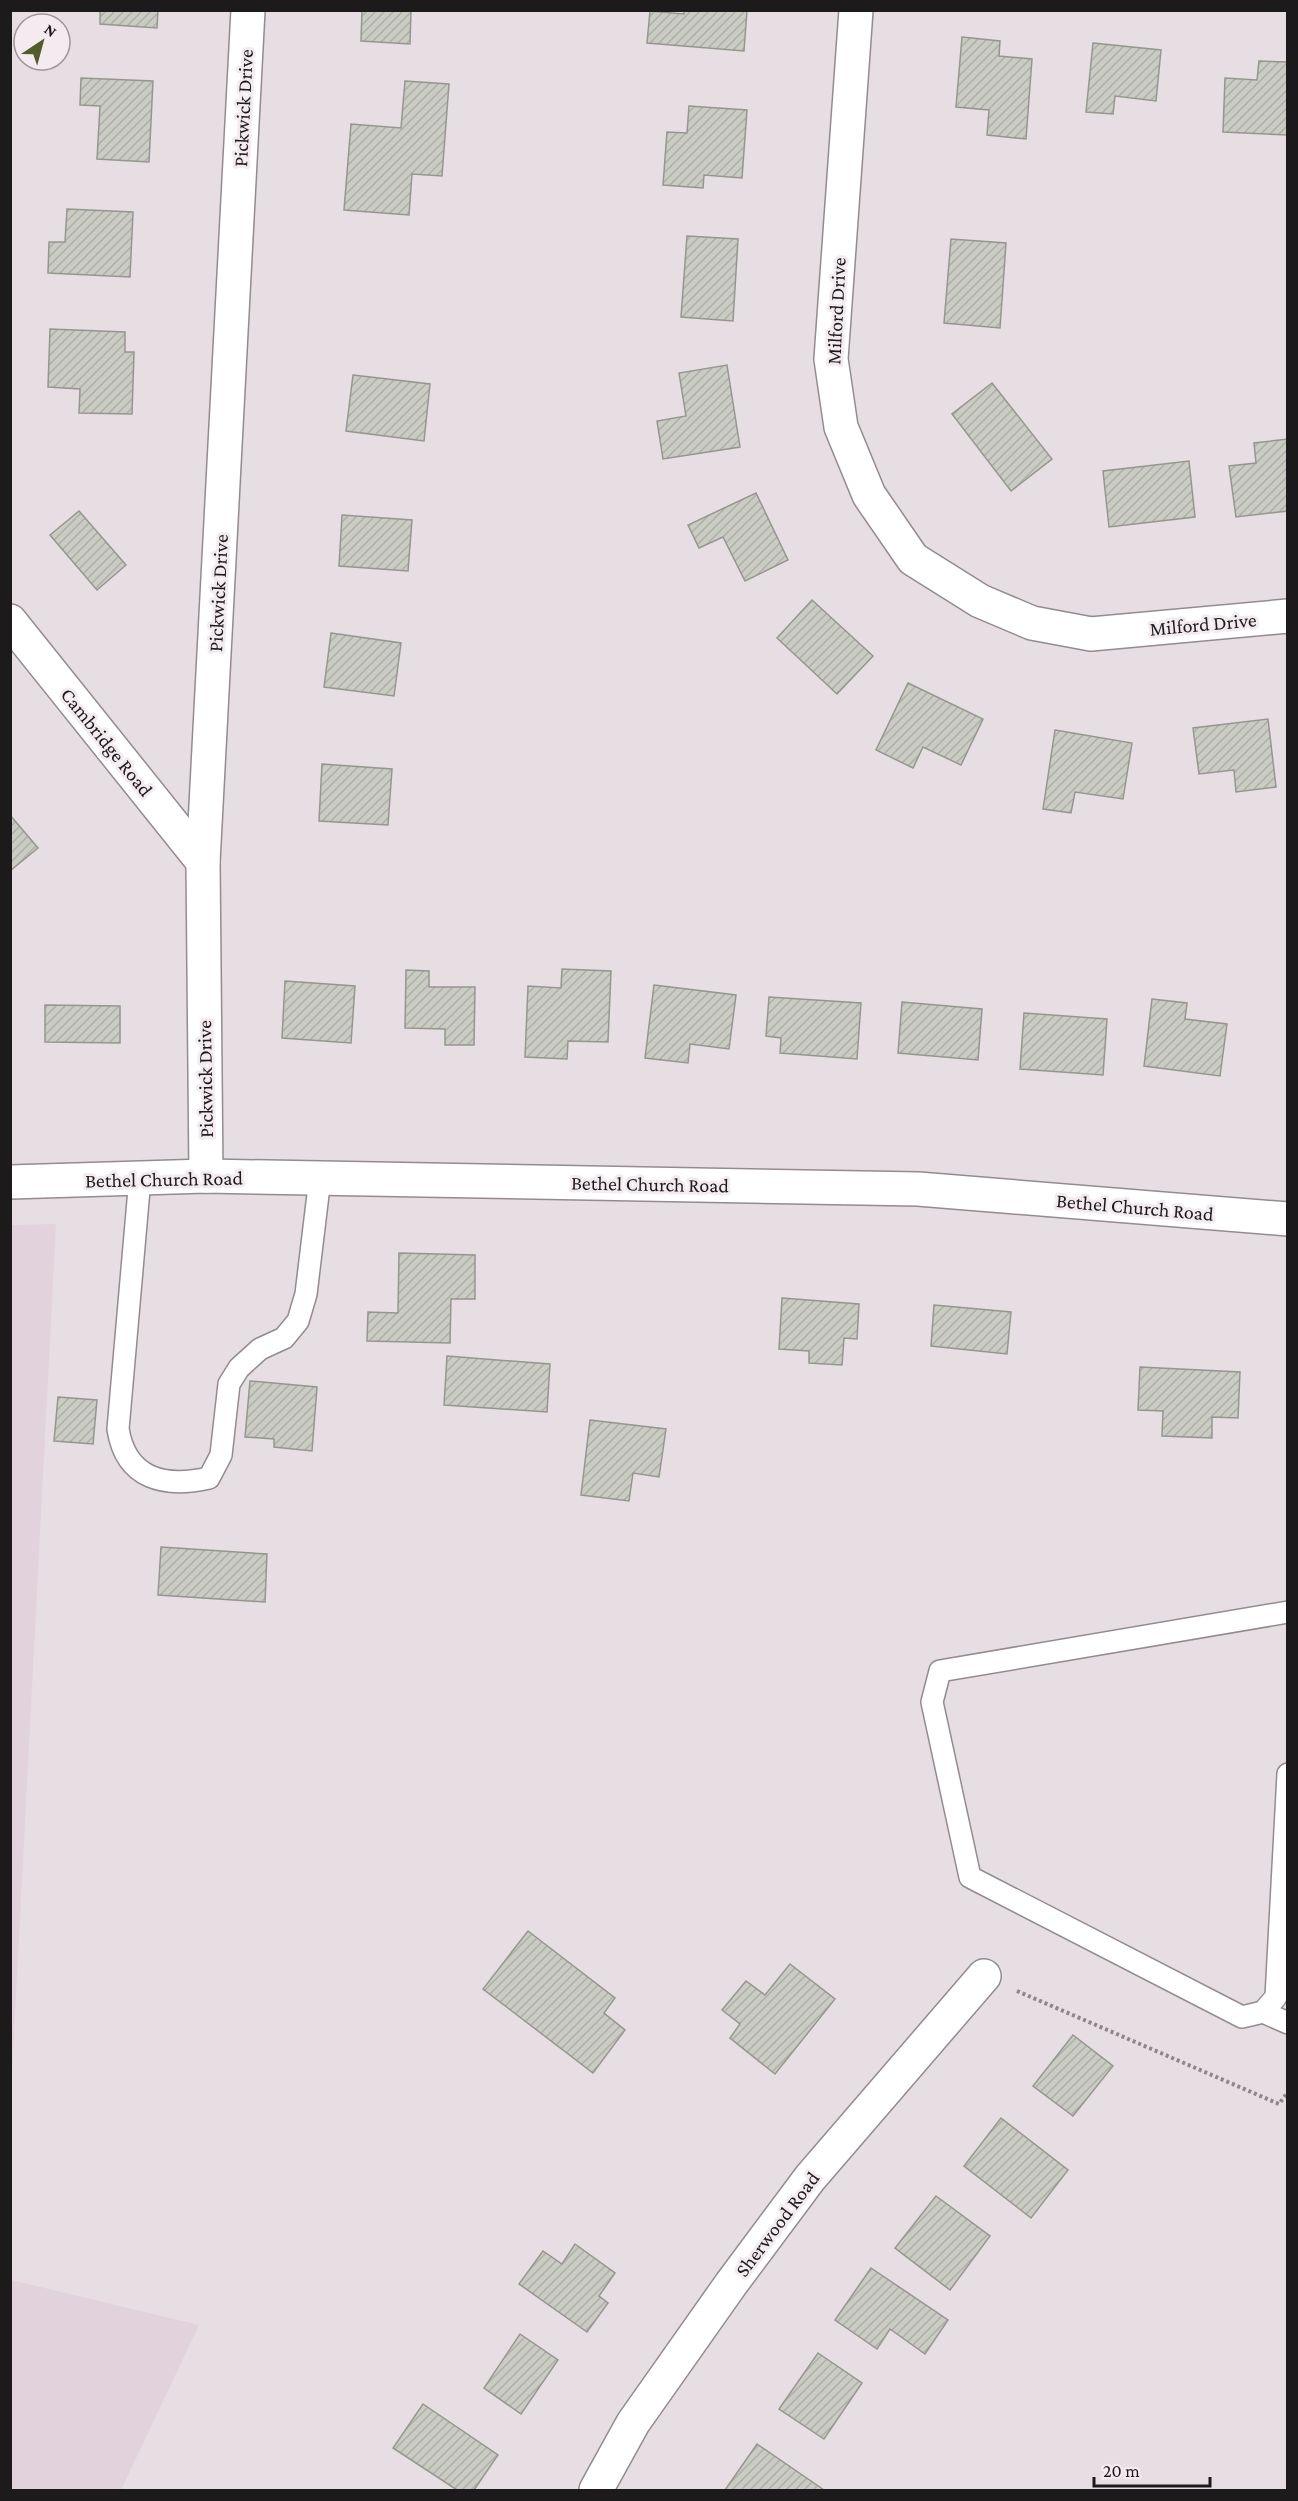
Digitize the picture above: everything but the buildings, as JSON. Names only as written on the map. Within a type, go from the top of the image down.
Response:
[{"type":"street","name":"Pickwick Drive","points":[[206,1176],[203,862],[248,10]]},
{"type":"street","name":"Milford Drive","points":[[856,10],[831,359],[841,427],[865,486],[913,559],[980,601],[1021,619],[1091,634],[1287,616]]},
{"type":"street","name":"Cambridge Road","points":[[10,621],[203,862]]},
{"type":"street","name":"Bethel Church Road","points":[[10,1182],[206,1176],[918,1189],[1287,1219]]},
{"type":"street","name":"Sherwood Road","points":[[596,2490],[633,2423],[730,2284],[810,2178],[984,1976]]},
{"type":"lane","points":[[140,1178],[118,1429],[121,1446],[130,1464],[155,1479],[188,1483],[209,1478],[221,1455],[229,1384],[238,1368],[260,1349],[284,1338],[298,1321],[306,1294],[320,1178]]},
{"type":"lane","points":[[1287,1612],[940,1671],[932,1702],[970,1877],[1242,2017],[1263,2012],[1276,1997],[1287,1774]]},
{"type":"lane","points":[[1263,2012],[1287,2023]]},
{"type":"path","points":[[984,1976],[1279,2104],[1287,2092]]},
{"type":"shaded area","points":[[56,1224],[11,2092],[11,1225]]},
{"type":"shaded area","points":[[11,2280],[199,2325],[121,2490],[11,2490]]}]
